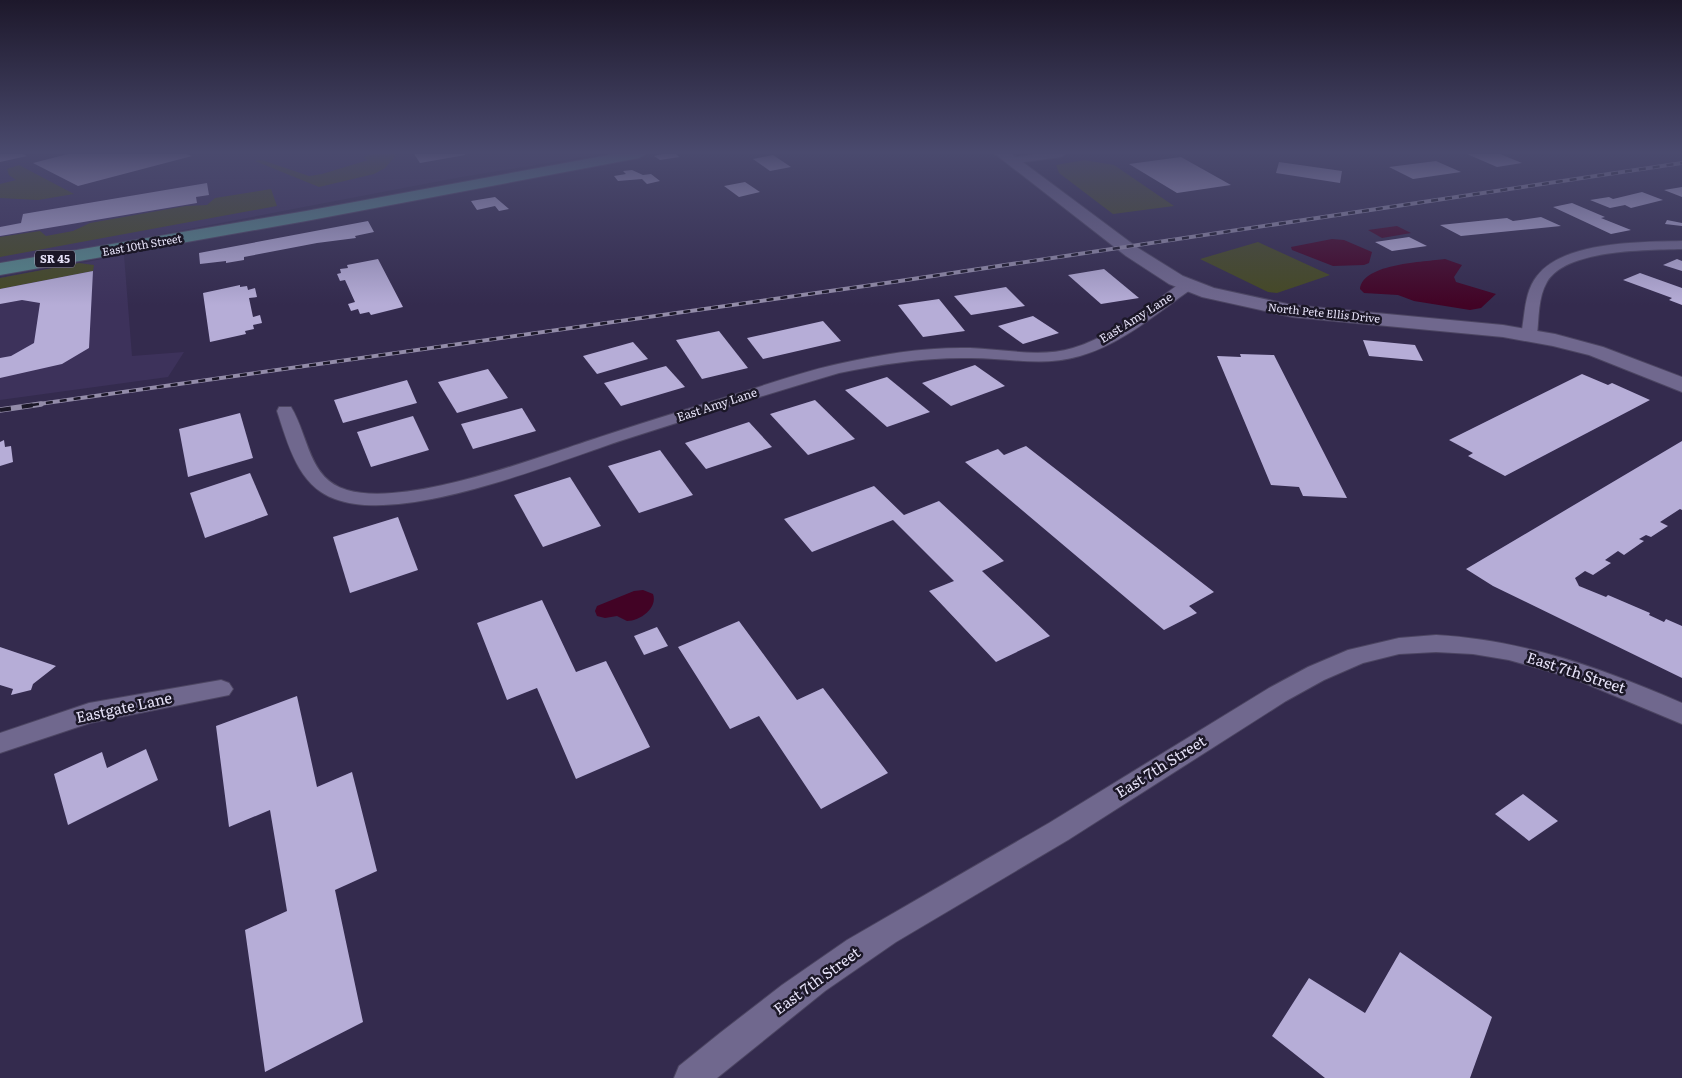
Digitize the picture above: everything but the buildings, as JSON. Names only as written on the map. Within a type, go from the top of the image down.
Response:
[{"type":"main road","name":"East 10th Street","points":[[0,269],[369,204]]},
{"type":"street","name":"North Pete Ellis Drive","points":[[1069,204],[1132,252],[1165,274],[1188,285],[1233,299],[1283,309],[1529,335],[1596,351],[1682,385]]},
{"type":"street","points":[[1529,335],[1537,292],[1542,278],[1551,269],[1573,259],[1600,251],[1682,245]]},
{"type":"street","name":"East Amy Lane","points":[[285,411],[309,472],[322,485],[342,496],[373,500],[406,498],[487,478],[836,369],[891,357],[970,353],[1042,357],[1074,353],[1120,331],[1188,285]]},
{"type":"street","name":"East 7th Street","points":[[691,1078],[755,1026],[857,951],[1085,816],[1284,690],[1342,660],[1399,646],[1461,644],[1538,657],[1624,688],[1682,714]]},
{"type":"street","name":"Eastgate Lane","points":[[0,743],[89,713],[221,689]]},
{"type":"shaded area","points":[[0,204],[318,204],[0,265]]},
{"type":"shaded area","points":[[1397,226],[1411,233],[1382,238],[1368,230]]},
{"type":"shaded area","points":[[1332,239],[1344,240],[1372,252],[1369,263],[1364,265],[1333,266],[1292,250],[1291,247]]},
{"type":"shaded area","points":[[124,255],[132,356],[184,352],[168,377],[0,400],[0,278]]},
{"type":"shaded area","points":[[1445,259],[1462,265],[1454,277],[1456,282],[1496,294],[1481,308],[1470,310],[1414,301],[1398,295],[1364,293],[1360,289],[1364,280],[1383,269],[1396,265]]},
{"type":"shaded area","points":[[643,590],[653,594],[653,604],[647,613],[637,619],[627,621],[617,616],[605,618],[597,616],[595,611],[597,606],[634,591]]},
{"type":"green space","points":[[276,204],[277,206],[0,257],[0,237],[40,231],[46,236],[73,231],[90,223],[186,206]]},
{"type":"green space","points":[[1100,204],[1172,204],[1174,206],[1113,214]]},
{"type":"green space","points":[[1258,242],[1330,275],[1277,293],[1268,292],[1200,259]]},
{"type":"green space","points":[[79,263],[94,265],[93,271],[0,289],[0,278]]},
{"type":"railway","points":[[32,405],[893,282],[1408,204]]},
{"type":"railway","points":[[0,410],[41,404]]}]
